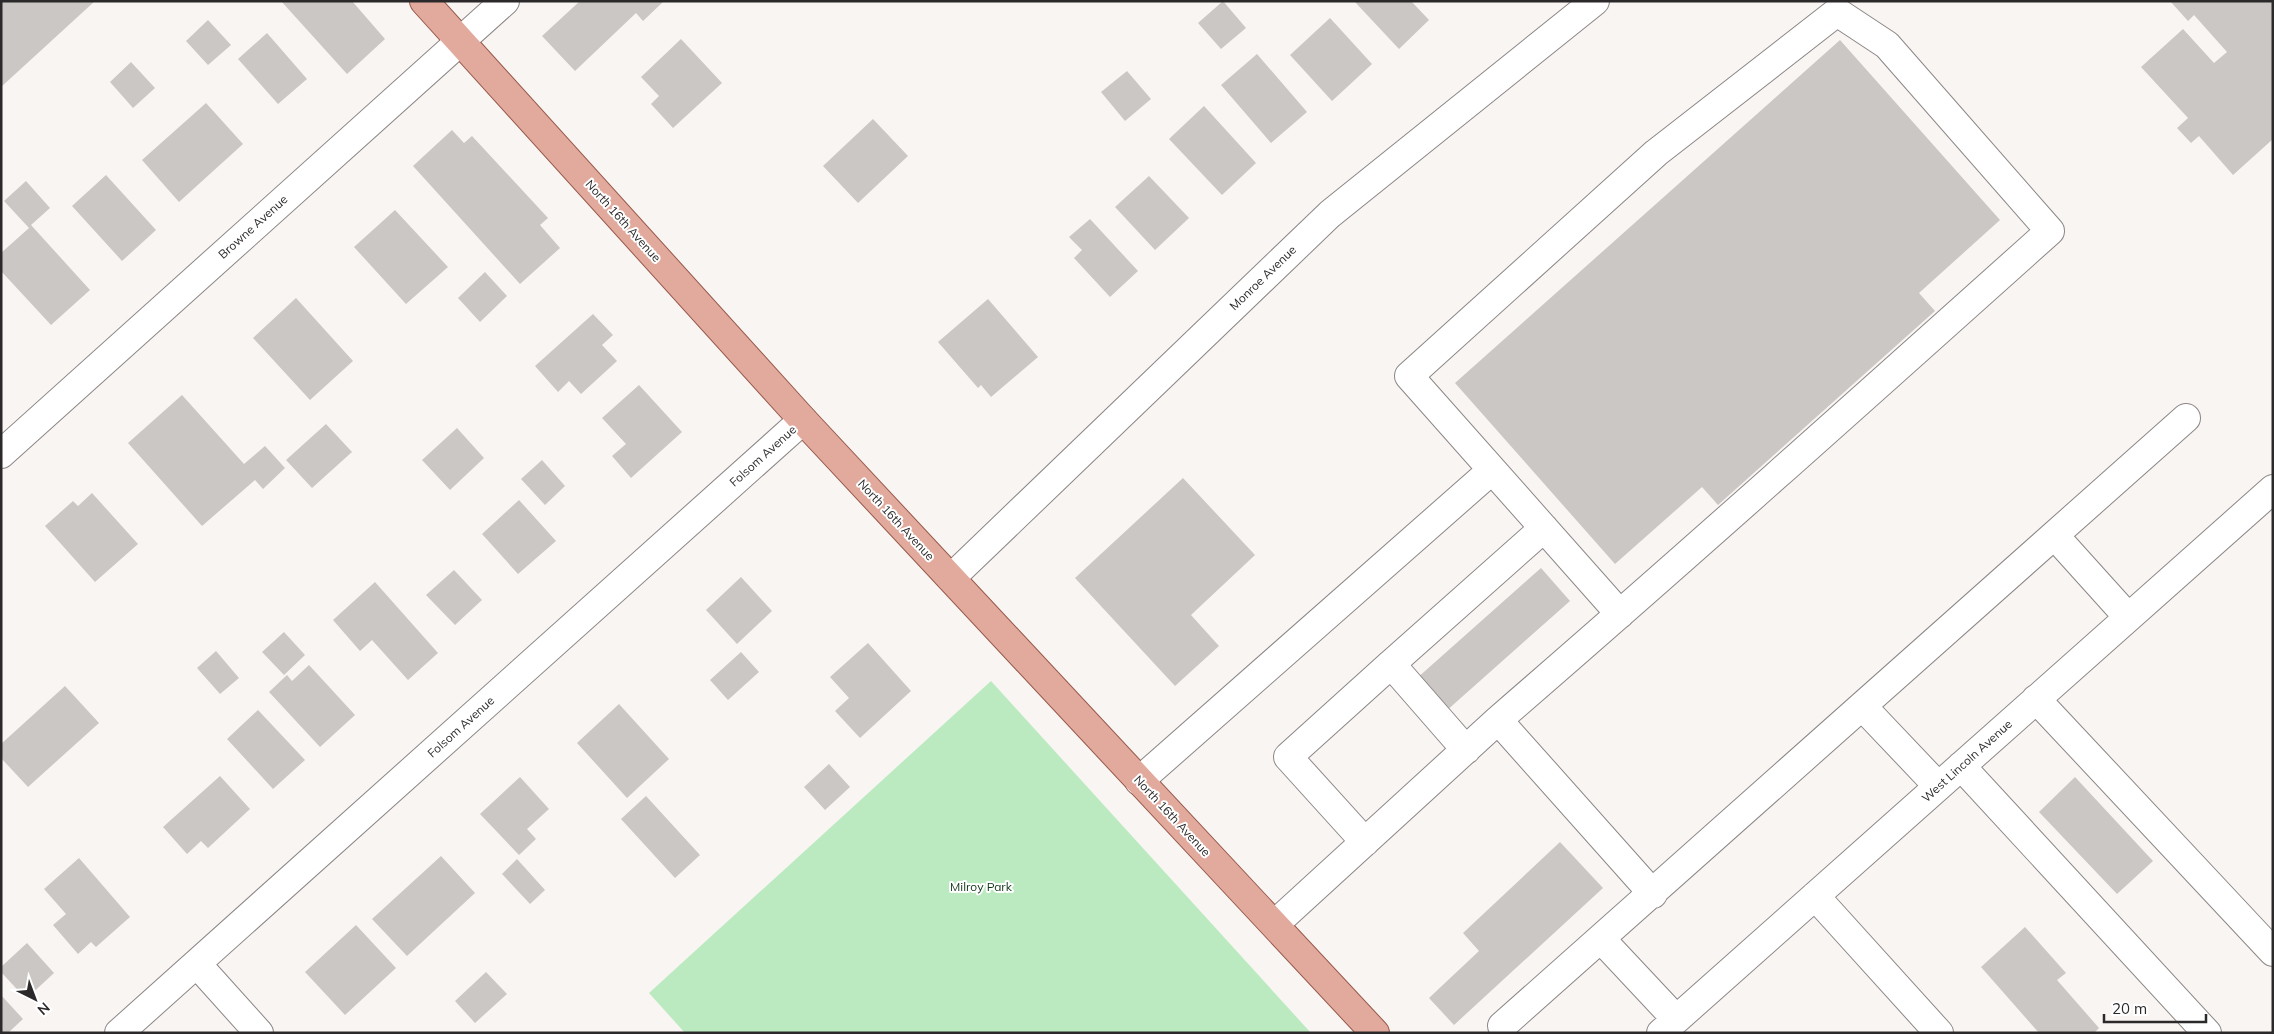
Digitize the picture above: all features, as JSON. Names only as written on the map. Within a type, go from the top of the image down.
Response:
[{"type":"main road","name":"North 16th Avenue","points":[[424,1],[803,420],[1375,1033]]},
{"type":"street","name":"Browne Avenue","points":[[1,454],[505,1]]},
{"type":"street","name":"Monroe Avenue","points":[[951,578],[1330,214],[1596,1]]},
{"type":"street","points":[[1275,924],[1498,720],[1620,614],[2050,231],[1887,45],[1837,12],[1656,152],[1409,376],[1620,614]]},
{"type":"street","points":[[1502,1026],[1653,894],[2186,418]]},
{"type":"street","name":"Folsom Avenue","points":[[119,1033],[803,420]]},
{"type":"street","points":[[1139,781],[1492,470]]},
{"type":"street","name":"West Lincoln Avenue","points":[[1668,1026],[2273,488]]},
{"type":"street","points":[[1365,842],[1288,757],[1544,528]]},
{"type":"street","points":[[2054,536],[2128,617]]},
{"type":"street","points":[[1391,664],[1466,750]]},
{"type":"street","points":[[2036,699],[2273,952]]},
{"type":"street","points":[[1862,706],[1938,786]]},
{"type":"street","points":[[1498,720],[1653,894]]},
{"type":"street","points":[[1961,766],[2207,1033]]},
{"type":"street","points":[[1816,896],[1939,1033]]},
{"type":"street","points":[[1601,939],[1668,1026]]},
{"type":"street","points":[[196,964],[259,1033]]},
{"type":"green space","name":"Milroy Park","points":[[991,681],[1311,1033],[685,1033],[649,993]]},
{"type":"building","points":[[1,1],[95,1],[1,87]]},
{"type":"building","points":[[281,1],[352,1],[385,39],[347,74]]},
{"type":"building","points":[[580,1],[664,1],[643,21],[636,13],[575,71],[542,36]]},
{"type":"building","points":[[1223,1],[1246,28],[1221,49],[1198,23]]},
{"type":"building","points":[[1354,1],[1411,1],[1429,20],[1399,49]]},
{"type":"building","points":[[2170,1],[2273,1],[2273,139],[2233,175],[2199,136],[2191,143],[2177,128],[2188,118],[2141,67],[2183,29],[2214,63],[2227,52],[2194,15],[2188,21]]},
{"type":"building","points":[[1330,18],[1372,64],[1332,101],[1290,55]]},
{"type":"building","points":[[208,20],[231,45],[208,65],[186,41]]},
{"type":"building","points":[[267,33],[307,79],[278,104],[238,59]]},
{"type":"building","points":[[681,39],[722,83],[673,128],[651,104],[659,96],[641,77]]},
{"type":"building","points":[[1840,40],[2000,220],[1919,293],[1935,311],[1718,505],[1702,487],[1615,564],[1455,383]]},
{"type":"building","points":[[1257,54],[1307,112],[1271,143],[1221,85]]},
{"type":"building","points":[[131,62],[155,88],[133,108],[110,82]]},
{"type":"building","points":[[1127,71],[1151,99],[1125,121],[1101,92]]},
{"type":"building","points":[[206,103],[243,144],[179,202],[142,160]]},
{"type":"building","points":[[1204,106],[1256,163],[1222,195],[1169,139]]},
{"type":"building","points":[[873,119],[908,156],[858,203],[823,166]]},
{"type":"building","points":[[452,130],[464,143],[472,136],[548,218],[540,225],[560,248],[520,284],[413,166]]},
{"type":"building","points":[[106,175],[156,230],[122,261],[72,206]]},
{"type":"building","points":[[1149,176],[1189,218],[1155,250],[1115,207]]},
{"type":"building","points":[[26,181],[50,208],[31,225],[90,290],[51,325],[1,271],[1,253],[29,228],[4,201]]},
{"type":"building","points":[[395,210],[448,267],[406,304],[354,247]]},
{"type":"building","points":[[1090,219],[1138,271],[1110,297],[1074,258],[1082,250],[1069,237]]},
{"type":"building","points":[[485,272],[507,296],[480,322],[458,298]]},
{"type":"building","points":[[296,298],[353,361],[310,400],[253,338]]},
{"type":"building","points":[[988,299],[1038,357],[991,397],[981,385],[978,388],[938,342]]},
{"type":"building","points":[[593,314],[613,335],[602,345],[617,361],[581,394],[569,381],[558,392],[535,366]]},
{"type":"building","points":[[639,385],[682,432],[631,478],[612,456],[626,444],[602,418]]},
{"type":"building","points":[[182,395],[244,464],[265,446],[285,468],[263,489],[255,480],[202,526],[128,443]]},
{"type":"building","points":[[326,424],[352,452],[312,488],[286,460]]},
{"type":"building","points":[[457,428],[484,458],[450,490],[422,460]]},
{"type":"building","points":[[542,460],[565,486],[545,505],[521,479]]},
{"type":"building","points":[[1183,478],[1255,555],[1191,615],[1219,646],[1175,686],[1075,578]]},
{"type":"building","points":[[92,493],[138,544],[95,582],[45,526],[73,501],[78,506]]},
{"type":"building","points":[[519,500],[556,541],[518,574],[482,534]]},
{"type":"building","points":[[1541,568],[1570,601],[1445,712],[1416,679]]},
{"type":"building","points":[[454,570],[482,600],[455,625],[426,595]]},
{"type":"building","points":[[741,577],[772,611],[737,644],[706,610]]},
{"type":"building","points":[[375,582],[438,653],[408,680],[372,640],[360,651],[333,620]]},
{"type":"building","points":[[284,632],[305,655],[284,675],[262,652]]},
{"type":"building","points":[[868,643],[911,691],[860,738],[835,711],[849,698],[830,677]]},
{"type":"building","points":[[216,651],[239,678],[220,694],[197,668]]},
{"type":"building","points":[[741,652],[759,672],[728,700],[710,680]]},
{"type":"building","points":[[309,665],[355,715],[320,747],[269,692],[287,675],[292,681]]},
{"type":"building","points":[[65,686],[99,723],[28,787],[1,758],[1,744]]},
{"type":"building","points":[[619,704],[669,759],[627,798],[577,743]]},
{"type":"building","points":[[258,710],[305,760],[273,789],[227,739]]},
{"type":"building","points":[[829,764],[850,787],[825,810],[804,787]]},
{"type":"building","points":[[220,776],[250,809],[208,848],[201,841],[187,854],[163,827]]},
{"type":"building","points":[[520,777],[549,809],[527,829],[536,839],[519,855],[480,814]]},
{"type":"building","points":[[2075,777],[2153,861],[2117,894],[2039,812]]},
{"type":"building","points":[[646,796],[700,855],[675,878],[621,819]]},
{"type":"building","points":[[1560,842],[1603,888],[1454,1025],[1429,998],[1479,951],[1463,933]]},
{"type":"building","points":[[441,856],[475,893],[407,956],[372,919]]},
{"type":"building","points":[[79,858],[130,917],[96,947],[91,942],[78,954],[53,925],[66,914],[44,889]]},
{"type":"building","points":[[517,859],[545,890],[530,904],[502,874]]},
{"type":"building","points":[[356,925],[396,968],[345,1015],[305,972]]},
{"type":"building","points":[[2025,927],[2066,973],[2057,980],[2099,1028],[2094,1033],[2039,1033],[1981,967]]},
{"type":"building","points":[[27,943],[54,973],[26,999],[1,972],[1,967]]},
{"type":"building","points":[[486,972],[507,994],[475,1023],[455,1001]]},
{"type":"building","points":[[1,995],[23,1019],[8,1033],[1,1033]]}]
